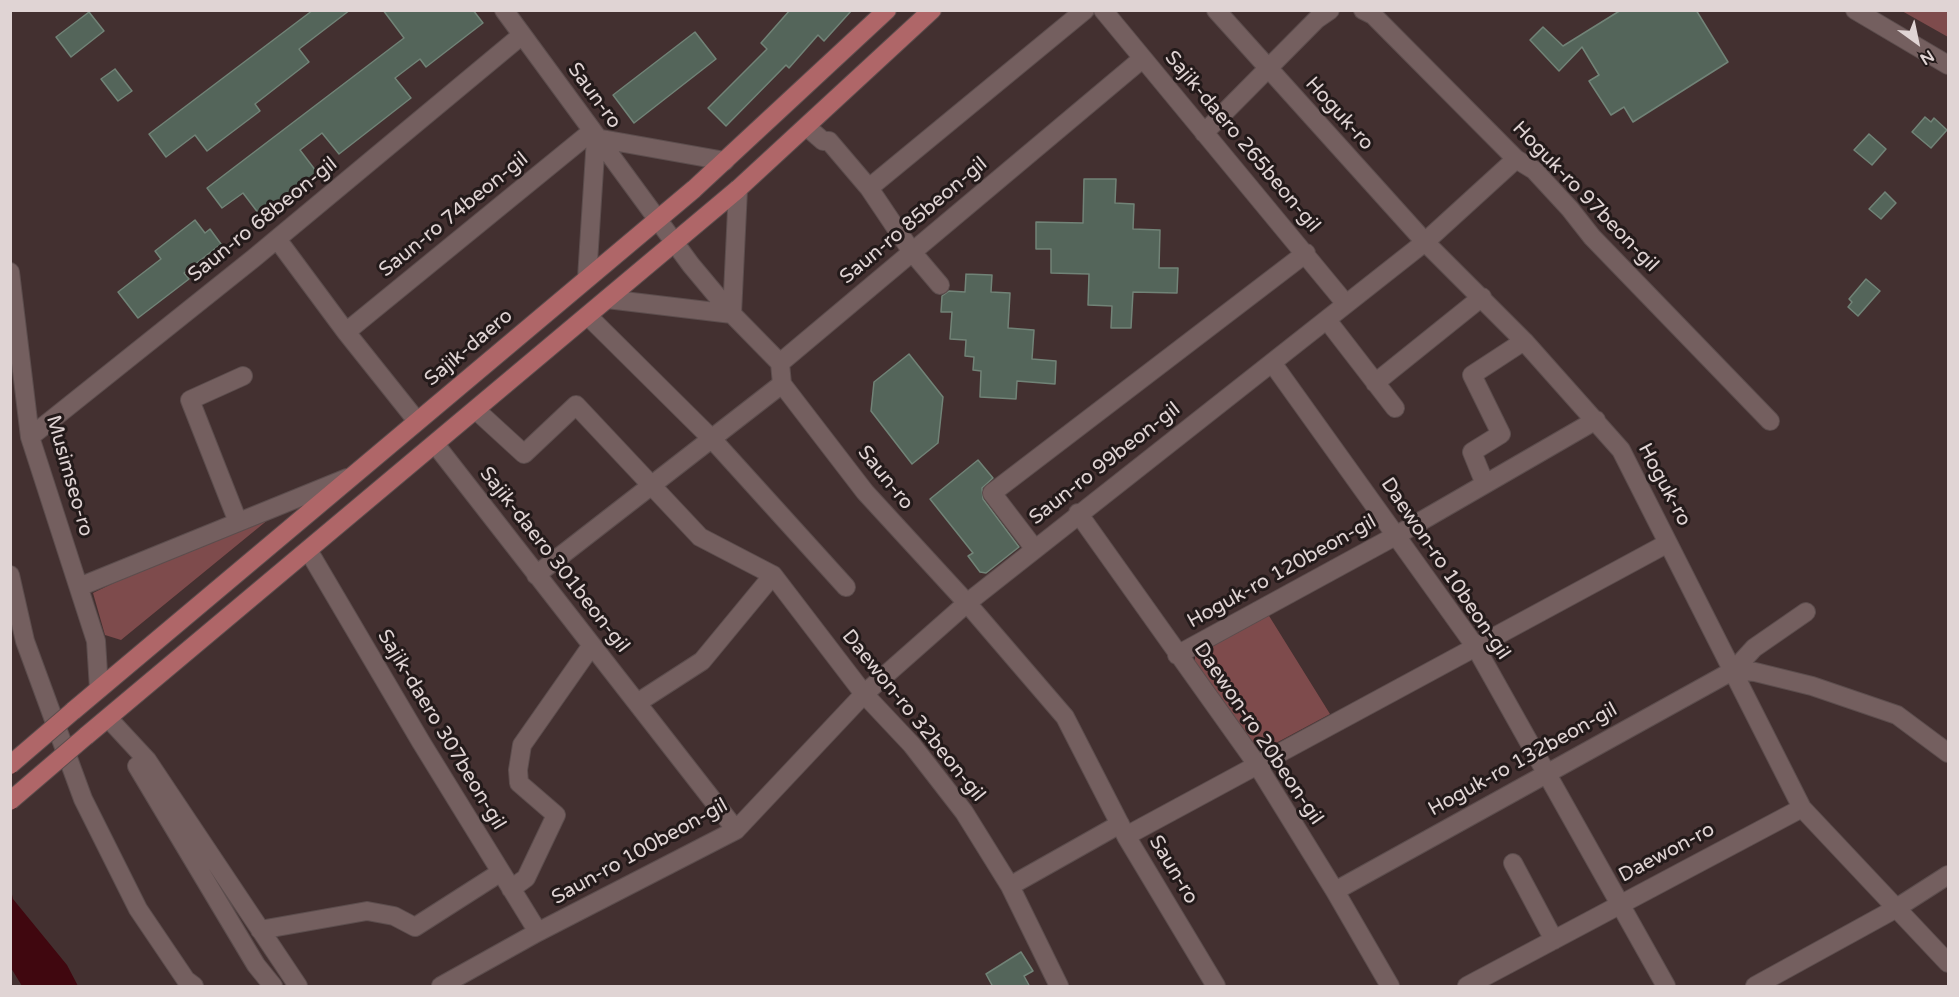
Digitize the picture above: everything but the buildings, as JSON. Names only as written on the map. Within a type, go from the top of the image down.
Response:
[{"type":"main road","name":"Sajik-daero","points":[[10,765],[725,161],[887,10]]},
{"type":"main road","points":[[10,801],[738,189],[932,10]]},
{"type":"street","name":"Saun-ro","points":[[504,10],[675,243],[732,314],[780,363]]},
{"type":"street","points":[[869,188],[1085,10]]},
{"type":"street","name":"Sajik-daero 265beon-gil","points":[[1103,10],[1346,304]]},
{"type":"street","name":"Hoguk-ro","points":[[1216,10],[1425,242],[1524,341],[1621,450],[1802,808],[1948,963]]},
{"type":"street","points":[[1204,133],[1317,19],[1330,10]]},
{"type":"street","name":"Hoguk-ro 97beon-gil","points":[[1362,10],[1373,15],[1382,23],[1516,159],[1534,170],[1592,237],[1770,421]]},
{"type":"street","points":[[1855,10],[1948,65]]},
{"type":"street","name":"Saun-ro 68beon-gil","points":[[30,437],[277,239],[522,35]]},
{"type":"street","name":"Saun-ro 85beon-gil","points":[[780,363],[1142,58]]},
{"type":"street","points":[[807,127],[823,141],[829,141],[869,188],[912,252],[940,285]]},
{"type":"street","points":[[587,278],[594,135],[725,161]]},
{"type":"street","name":"Saun-ro 74beon-gil","points":[[346,332],[594,135]]},
{"type":"street","name":"Saun-ro 99beon-gil","points":[[967,603],[1078,513],[1327,321],[1425,242],[1516,159]]},
{"type":"street","points":[[607,299],[732,314],[738,189]]},
{"type":"street","points":[[277,239],[346,332],[417,421]]},
{"type":"street","points":[[1035,548],[993,493],[1306,253]]},
{"type":"street","name":"Musimseo-ro","points":[[10,272],[30,437],[96,641],[99,689]]},
{"type":"street","points":[[1375,383],[1482,297]]},
{"type":"street","points":[[588,316],[712,439],[846,587]]},
{"type":"street","points":[[1327,321],[1395,408]]},
{"type":"street","points":[[1485,484],[1472,452],[1501,434],[1472,375],[1524,341]]},
{"type":"street","points":[[536,575],[782,384],[780,363]]},
{"type":"street","name":"Daewon-ro 10beon-gil","points":[[1273,363],[1475,646],[1666,987]]},
{"type":"street","points":[[238,522],[190,400],[243,376]]},
{"type":"street","name":"Saun-ro","points":[[782,384],[865,492],[967,603],[1065,717],[1123,830],[1216,987]]},
{"type":"street","name":"Daewon-ro 32beon-gil","points":[[476,410],[524,454],[576,405],[700,537],[773,575],[864,694],[912,745],[964,812],[1010,886],[1059,987]]},
{"type":"street","name":"Hoguk-ro 120beon-gil","points":[[1177,655],[1397,535],[1596,420]]},
{"type":"street","name":"Sajik-daero 301beon-gil","points":[[435,444],[736,830]]},
{"type":"street","points":[[79,587],[352,476]]},
{"type":"street","name":"Daewon-ro 20beon-gil","points":[[1078,513],[1256,763],[1335,891],[1390,987]]},
{"type":"street","points":[[1010,886],[1256,763],[1668,543]]},
{"type":"street","name":"Sajik-daero 307beon-gil","points":[[308,550],[538,932]]},
{"type":"street","points":[[10,575],[25,641],[83,799],[138,909],[186,980],[194,987]]},
{"type":"street","points":[[637,703],[702,661],[773,575]]},
{"type":"street","name":"Saun-ro 100beon-gil","points":[[441,987],[538,932],[736,830],[864,694],[967,603]]},
{"type":"street","points":[[1734,670],[1754,648],[1806,612]]},
{"type":"street","points":[[511,889],[526,878],[556,815],[519,783],[518,770],[522,745],[592,645]]},
{"type":"street","points":[[1734,670],[1755,672],[1801,683],[1897,715],[1948,753]]},
{"type":"street","name":"Hoguk-ro 132beon-gil","points":[[1335,891],[1734,670]]},
{"type":"street","points":[[108,718],[147,760],[298,987]]},
{"type":"street","points":[[108,718],[256,965],[273,987]]},
{"type":"street","name":"Daewon-ro","points":[[1467,987],[1618,904],[1802,808]]},
{"type":"street","points":[[1513,863],[1554,940]]},
{"type":"street","points":[[260,930],[367,911],[394,916],[415,927],[501,872]]},
{"type":"street","points":[[1755,987],[1896,909],[1948,875]]},
{"type":"shaded area","points":[[1902,11],[1948,11],[1948,37]]},
{"type":"shaded area","points":[[280,510],[121,640],[105,635],[93,593],[227,528]]},
{"type":"shaded area","points":[[1266,611],[1330,714],[1263,750],[1251,746],[1195,669],[1195,653]]},
{"type":"shaded area","points":[[11,890],[13,899],[67,965],[78,986],[22,986],[11,968]]}]
